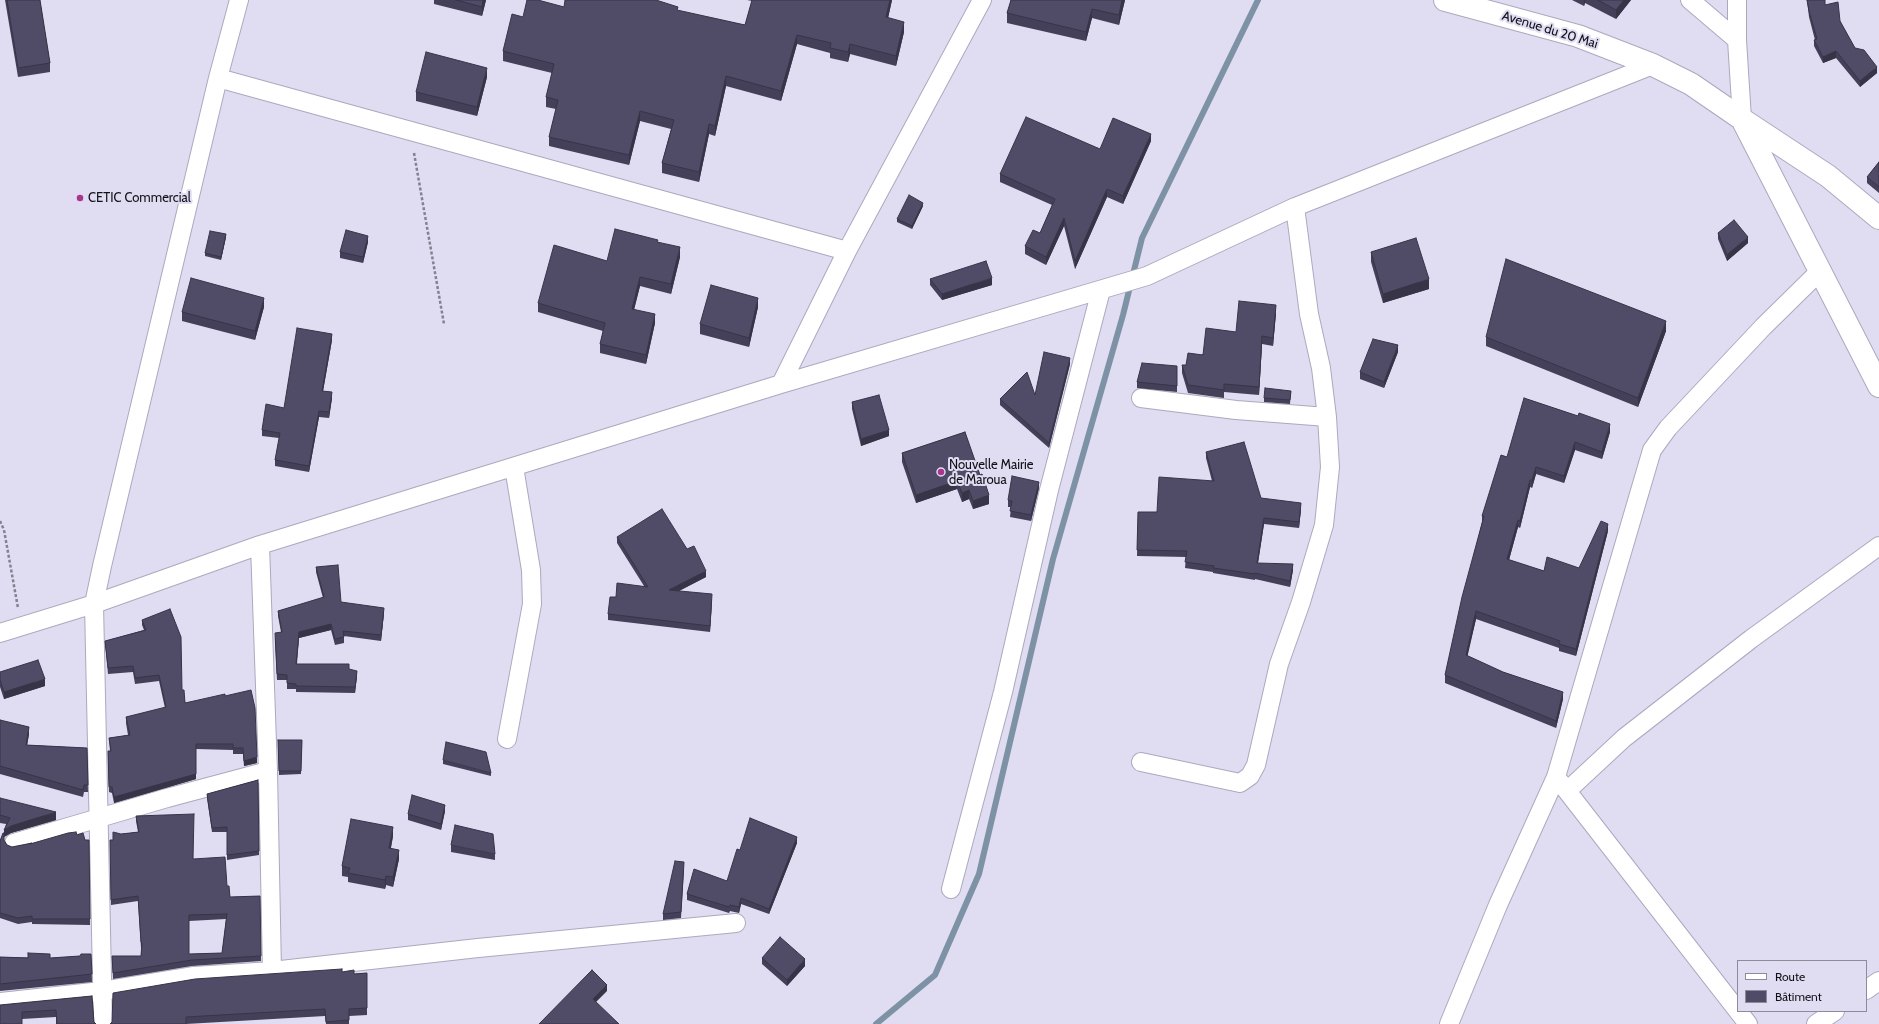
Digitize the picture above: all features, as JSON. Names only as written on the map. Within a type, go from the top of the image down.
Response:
[{"type":"street","points":[[103,1024],[94,604],[103,558],[218,78],[239,0]]},
{"type":"street","points":[[781,384],[847,251],[982,0]]},
{"type":"street","name":"Avenue du 20 Mai","points":[[1446,0],[1578,36],[1653,65],[1691,84],[1828,176],[1879,218]]},
{"type":"street","points":[[1690,0],[1737,40]]},
{"type":"street","points":[[1737,0],[1737,40],[1742,119],[1821,270],[1879,386]]},
{"type":"street","points":[[0,633],[94,604],[260,546],[781,384],[1147,276],[1295,207],[1653,65]]},
{"type":"street","points":[[218,78],[847,251]]},
{"type":"street","points":[[1141,762],[1240,782],[1250,776],[1256,765],[1279,664],[1301,602],[1324,525],[1330,467],[1327,417],[1321,368],[1309,314],[1295,207]]},
{"type":"street","points":[[1449,1024],[1498,905],[1556,777],[1652,450],[1668,428],[1763,327],[1821,270]]},
{"type":"street","points":[[951,889],[1004,692],[1049,490],[1107,289]]},
{"type":"street","points":[[1141,398],[1236,410],[1327,417]]},
{"type":"street","points":[[507,740],[532,604],[531,570],[514,467]]},
{"type":"street","points":[[260,546],[268,771],[272,971]]},
{"type":"street","points":[[1567,792],[1624,738],[1751,639],[1879,546]]},
{"type":"street","points":[[14,843],[167,798],[268,771]]},
{"type":"street","points":[[1556,777],[1737,1010]]},
{"type":"street","points":[[0,1002],[102,991],[194,976],[272,971],[478,948],[736,923]]},
{"type":"street","points":[[1867,989],[1879,982]]},
{"type":"street","points":[[1739,1012],[1748,1024]]},
{"type":"street","points":[[1816,1024],[1834,1012]]},
{"type":"path","points":[[411,131],[444,324]]},
{"type":"path","points":[[0,521],[4,530],[21,627]]},
{"type":"building","points":[[7,0],[40,0],[50,63],[18,68]]},
{"type":"building","points":[[456,0],[483,0],[482,7]]},
{"type":"building","points":[[527,0],[538,0],[564,7],[565,0],[656,0],[678,7],[677,10],[745,25],[752,0],[890,0],[886,17],[904,22],[896,56],[850,44],[848,52],[830,48],[831,43],[797,35],[781,91],[726,76],[715,126],[709,124],[699,172],[662,163],[674,120],[640,111],[629,155],[549,137],[558,100],[546,97],[554,64],[503,51],[512,14],[523,17]]},
{"type":"building","points":[[1011,0],[1122,0],[1119,15],[1092,9],[1086,32],[1007,13]]},
{"type":"building","points":[[1598,0],[1624,0],[1616,10]]},
{"type":"building","points":[[1807,0],[1825,0],[1825,5],[1838,2],[1840,21],[1855,48],[1864,50],[1877,67],[1860,81],[1836,51],[1823,57],[1814,40],[1817,39]]},
{"type":"building","points":[[426,52],[487,68],[477,107],[416,92]]},
{"type":"building","points":[[1026,117],[1100,149],[1113,118],[1151,134],[1123,196],[1107,189],[1075,261],[1064,218],[1046,257],[1025,246],[1033,230],[1040,233],[1055,199],[1000,174]]},
{"type":"building","points":[[1879,162],[1879,187],[1867,177]]},
{"type":"building","points":[[909,195],[923,203],[912,226],[897,219]]},
{"type":"building","points":[[1734,220],[1748,237],[1727,255],[1718,233]]},
{"type":"building","points":[[615,229],[658,240],[657,242],[680,247],[671,284],[640,277],[632,309],[655,314],[646,355],[600,344],[605,323],[538,303],[554,245],[607,261]]},
{"type":"building","points":[[346,230],[368,236],[363,257],[340,252]]},
{"type":"building","points":[[210,231],[226,234],[221,257],[205,253]]},
{"type":"building","points":[[1416,238],[1429,279],[1383,294],[1371,252]]},
{"type":"building","points":[[1506,259],[1666,321],[1638,398],[1486,337]]},
{"type":"building","points":[[986,261],[992,278],[942,294],[930,279]]},
{"type":"building","points":[[191,278],[264,298],[255,331],[182,312]]},
{"type":"building","points":[[711,285],[758,298],[749,338],[700,324]]},
{"type":"building","points":[[1239,301],[1276,305],[1273,338],[1262,336],[1259,387],[1224,384],[1224,390],[1188,385],[1182,365],[1186,365],[1188,353],[1203,355],[1206,328],[1236,332]]},
{"type":"building","points":[[297,328],[332,334],[322,391],[332,392],[329,412],[319,411],[309,466],[275,460],[280,433],[262,430],[266,404],[284,408]]},
{"type":"building","points":[[1373,339],[1398,345],[1384,382],[1360,372]]},
{"type":"building","points":[[1044,352],[1070,358],[1049,443],[1000,399],[1027,372],[1035,395]]},
{"type":"building","points":[[1142,363],[1177,366],[1177,386],[1137,382]]},
{"type":"building","points":[[1265,388],[1291,391],[1290,400],[1264,398]]},
{"type":"building","points":[[879,395],[889,430],[861,439],[852,402]]},
{"type":"building","points":[[1524,398],[1578,416],[1579,413],[1610,424],[1602,452],[1575,442],[1564,476],[1536,467],[1532,480],[1530,480],[1520,521],[1518,520],[1507,559],[1544,571],[1547,557],[1579,568],[1601,521],[1608,524],[1576,649],[1559,644],[1560,641],[1476,611],[1466,655],[1503,672],[1563,692],[1556,721],[1445,675],[1462,597],[1484,516],[1482,516],[1501,455],[1507,457]]},
{"type":"building","name":"Nouvelle Mairie de Maroua","points":[[965,432],[980,475],[982,474],[989,495],[973,501],[969,490],[962,493],[957,481],[916,495],[902,453]]},
{"type":"building","points":[[1244,442],[1261,498],[1301,503],[1299,522],[1264,518],[1257,563],[1293,564],[1290,581],[1255,573],[1213,568],[1214,566],[1185,562],[1187,551],[1137,550],[1138,512],[1157,512],[1159,477],[1214,481],[1206,452]]},
{"type":"building","points":[[1012,476],[1039,482],[1031,515],[1010,511],[1012,501],[1008,500]]},
{"type":"building","points":[[662,509],[687,549],[694,546],[706,571],[669,590],[712,594],[710,626],[608,614],[610,597],[616,597],[617,583],[648,587],[617,537]]},
{"type":"building","points":[[338,565],[341,602],[384,608],[381,635],[343,631],[344,637],[335,639],[331,624],[299,632],[296,664],[349,664],[349,669],[357,671],[355,687],[296,686],[296,684],[287,683],[287,675],[277,674],[275,633],[282,632],[278,611],[324,597],[316,567]]},
{"type":"building","points":[[170,609],[181,637],[182,690],[184,690],[185,703],[251,690],[255,708],[257,757],[244,761],[243,748],[233,748],[233,744],[196,744],[196,774],[114,797],[112,787],[109,787],[108,751],[111,751],[109,738],[130,735],[126,717],[166,707],[159,675],[135,678],[133,666],[108,668],[105,641],[146,630],[142,620]]},
{"type":"building","points":[[38,660],[45,679],[4,692],[0,680],[0,672]]},
{"type":"building","points":[[0,720],[29,727],[26,745],[87,748],[88,785],[84,785],[83,790],[0,766]]},
{"type":"building","points":[[278,740],[302,740],[301,771],[279,771]]},
{"type":"building","points":[[446,742],[486,752],[491,773],[443,760]]},
{"type":"building","points":[[258,780],[259,851],[227,855],[227,827],[212,828],[207,794]]},
{"type":"building","points":[[412,795],[445,805],[441,824],[408,814]]},
{"type":"building","points":[[0,798],[56,812],[11,826],[4,830],[10,818],[0,815]]},
{"type":"building","points":[[194,814],[193,859],[225,857],[227,886],[229,886],[230,897],[260,896],[261,956],[192,960],[113,973],[112,956],[141,956],[142,943],[138,896],[111,900],[110,840],[113,840],[113,832],[121,834],[139,832],[136,816]],"holes":[[[227,914],[222,953],[189,954],[189,915]]]},
{"type":"building","points":[[750,818],[797,837],[769,909],[741,898],[739,907],[730,905],[729,907],[687,894],[694,869],[727,881],[737,849],[740,850]]},
{"type":"building","points":[[351,819],[393,827],[389,848],[399,850],[393,877],[386,876],[385,880],[348,873],[350,868],[342,866]]},
{"type":"building","points":[[455,825],[493,834],[495,854],[451,845]]},
{"type":"building","points":[[76,832],[77,835],[83,833],[85,840],[89,840],[90,919],[32,919],[32,916],[18,918],[0,913],[0,841],[3,833],[4,840],[7,845],[12,847]]},
{"type":"building","points":[[675,861],[684,862],[681,912],[663,914]]},
{"type":"building","points":[[780,937],[805,959],[787,980],[762,958]]},
{"type":"building","points":[[28,953],[50,954],[50,958],[91,954],[92,974],[0,984],[0,957],[28,958]]},
{"type":"building","points":[[342,969],[342,972],[354,970],[354,974],[367,973],[367,1008],[349,1009],[349,1020],[326,1022],[325,1009],[186,1017],[186,1024],[110,1024],[112,1022],[113,993],[195,979]]},
{"type":"building","points":[[592,970],[607,985],[593,999],[619,1024],[539,1024]]},
{"type":"building","points":[[92,996],[94,1022],[96,1024],[57,1024],[56,1010],[22,1012],[22,1024],[0,1024],[0,1005]]},
{"type":"waterway","points":[[876,1024],[935,975],[979,874],[1053,559],[1123,315],[1142,238],[1258,0]]},
{"type":"place","name":"CETIC Commercial","points":[[80,198]]},
{"type":"place","name":"Nouvelle Mairie de Maroua","points":[[941,472]]}]
